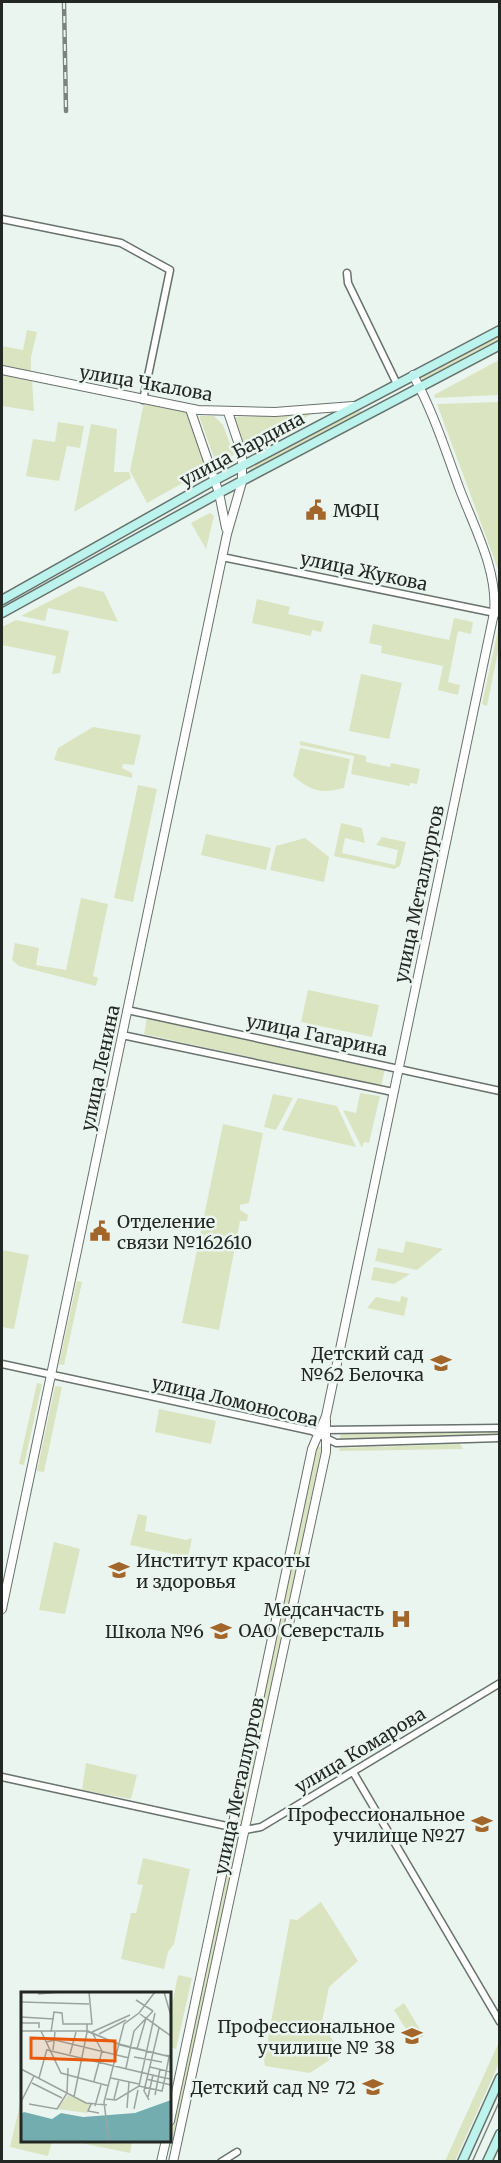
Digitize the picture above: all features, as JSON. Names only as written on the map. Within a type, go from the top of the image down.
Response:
[{"type":"main road","name":"улица Бардина","points":[[2,600],[215,481],[500,330]]},
{"type":"main road","name":"улица Бардина","points":[[2,611],[219,493],[500,345]]},
{"type":"main road","points":[[462,2162],[500,2078]]},
{"type":"main road","points":[[487,2162],[500,2134]]},
{"type":"street","points":[[2,219],[121,243],[170,270],[143,400]]},
{"type":"street","points":[[347,273],[348,283],[397,384]]},
{"type":"street","name":"улица Чкалова","points":[[2,370],[190,409],[228,412],[358,406]]},
{"type":"street","name":"улица Металлургов","points":[[171,2116],[312,1449],[326,1416],[398,1068],[497,614],[490,569],[413,375]]},
{"type":"street","name":"улица Ленина","points":[[190,409],[219,493],[227,534]]},
{"type":"street","name":"улица Ленина","points":[[2,1609],[222,556],[242,482],[240,468],[242,454],[228,412]]},
{"type":"street","name":"улица Жукова","points":[[222,556],[497,614]]},
{"type":"street","name":"улица Гагарина","points":[[127,1010],[500,1090]]},
{"type":"street","points":[[122,1035],[393,1092]]},
{"type":"street","name":"улица Ломоносова","points":[[2,1364],[320,1433],[500,1428]]},
{"type":"street","name":"улица Металлургов","points":[[175,2161],[326,1452],[320,1433]]},
{"type":"street","name":"улица Ломоносова","points":[[320,1433],[336,1443],[500,1438]]},
{"type":"street","name":"улица Комарова","points":[[245,1830],[261,1827],[500,1683]]},
{"type":"street","points":[[353,1772],[500,2022]]},
{"type":"street","points":[[2,1777],[245,1830]]},
{"type":"street","points":[[161,2162],[165,2142]]},
{"type":"street","points":[[221,2162],[237,2152]]},
{"type":"green space","points":[[27,330],[37,332],[31,357],[31,374],[2,368],[2,346],[23,350]]},
{"type":"green space","points":[[499,335],[499,341],[423,382],[421,378]]},
{"type":"green space","points":[[499,360],[499,395],[435,398],[434,395]]},
{"type":"green space","points":[[2,372],[32,379],[34,411],[2,406]]},
{"type":"green space","points":[[144,402],[188,411],[208,469],[147,503],[130,471]]},
{"type":"green space","points":[[500,402],[499,572],[437,404]]},
{"type":"green space","points":[[360,410],[362,414],[251,473],[249,468]]},
{"type":"green space","points":[[312,414],[242,450],[232,424],[235,417]]},
{"type":"green space","points":[[199,416],[214,416],[223,425],[234,455],[216,463]]},
{"type":"green space","points":[[58,422],[84,426],[80,448],[67,446],[59,481],[26,476],[33,439],[55,442]]},
{"type":"green space","points":[[91,424],[117,429],[114,472],[129,472],[131,478],[74,512]]},
{"type":"green space","points":[[210,513],[214,516],[206,549],[191,523]]},
{"type":"green space","points":[[79,586],[104,592],[118,622],[48,608],[45,621],[21,616]]},
{"type":"green space","points":[[257,599],[290,607],[288,614],[324,622],[321,632],[312,630],[311,636],[252,623]]},
{"type":"green space","points":[[454,618],[473,622],[471,634],[458,631],[448,682],[460,685],[458,695],[438,690],[443,666],[381,653],[382,646],[369,643],[373,624],[449,640]]},
{"type":"green space","points":[[16,620],[69,631],[60,673],[52,674],[56,656],[2,645],[2,627]]},
{"type":"green space","points":[[498,630],[499,646],[487,706],[482,704]]},
{"type":"green space","points":[[361,674],[402,683],[389,739],[349,731]]},
{"type":"green space","points":[[93,727],[141,735],[134,765],[123,764],[122,768],[132,773],[132,778],[54,760],[58,748]]},
{"type":"green space","points":[[300,741],[366,756],[366,762],[390,767],[391,763],[420,769],[417,784],[410,783],[410,786],[351,774],[354,756],[300,745]]},
{"type":"green space","points":[[300,748],[350,759],[344,788],[328,791],[316,790],[293,776]]},
{"type":"green space","points":[[138,785],[157,789],[133,902],[114,898]]},
{"type":"green space","points":[[341,823],[362,828],[365,843],[345,838],[342,853],[395,865],[398,850],[376,845],[382,837],[406,842],[400,866],[394,869],[334,856]]},
{"type":"green space","points":[[206,834],[271,848],[266,870],[201,855]]},
{"type":"green space","points":[[305,838],[329,857],[324,882],[270,870],[276,846]]},
{"type":"green space","points":[[81,898],[108,904],[93,976],[98,978],[96,986],[19,966],[12,960],[15,943],[39,948],[36,965],[66,970]]},
{"type":"green space","points":[[308,990],[379,1005],[372,1037],[301,1022]]},
{"type":"green space","points":[[147,1018],[385,1069],[381,1086],[144,1034]]},
{"type":"green space","points":[[360,1093],[380,1096],[369,1143],[364,1142],[362,1148],[343,1110],[356,1113]]},
{"type":"green space","points":[[273,1094],[293,1098],[276,1130],[264,1127]]},
{"type":"green space","points":[[298,1098],[337,1106],[356,1147],[282,1130]]},
{"type":"green space","points":[[223,1124],[263,1133],[249,1203],[240,1205],[240,1210],[248,1215],[247,1221],[240,1221],[219,1330],[182,1323]]},
{"type":"green space","points":[[406,1241],[443,1249],[417,1270],[375,1261],[378,1248],[403,1253]]},
{"type":"green space","points":[[2,1250],[29,1255],[14,1329],[2,1327]]},
{"type":"green space","points":[[374,1267],[410,1274],[394,1284],[371,1280]]},
{"type":"green space","points":[[77,1281],[82,1282],[64,1365],[59,1364]]},
{"type":"green space","points":[[401,1296],[408,1298],[404,1316],[367,1308],[376,1297],[400,1302]]},
{"type":"green space","points":[[37,1383],[42,1384],[24,1465],[19,1464]]},
{"type":"green space","points":[[55,1386],[62,1387],[44,1472],[37,1471]]},
{"type":"green space","points":[[159,1409],[216,1421],[211,1444],[155,1432]]},
{"type":"green space","points":[[499,1431],[499,1436],[340,1439],[341,1433]]},
{"type":"green space","points":[[460,1444],[463,1449],[339,1451],[340,1448]]},
{"type":"green space","points":[[317,1446],[322,1447],[242,1824],[237,1823]]},
{"type":"green space","points":[[138,1514],[147,1516],[145,1531],[186,1540],[192,1538],[188,1557],[130,1545]]},
{"type":"green space","points":[[54,1542],[80,1549],[65,1614],[39,1610]]},
{"type":"green space","points":[[86,1763],[137,1775],[131,1799],[82,1790]]},
{"type":"green space","points":[[235,1831],[241,1832],[171,2149],[167,2145],[168,2142],[171,2142],[171,2127]]},
{"type":"green space","points":[[143,1858],[190,1869],[174,1944],[168,1952],[164,1969],[121,1959],[131,1913],[136,1913],[143,1885],[137,1884]]},
{"type":"green space","points":[[321,1902],[358,1961],[329,1987],[322,2022],[340,2053],[310,2073],[265,2066],[264,2060],[290,1919],[297,1920]]},
{"type":"green space","points":[[178,1975],[192,1978],[176,2049],[171,2047],[171,2010]]},
{"type":"green space","points":[[404,2003],[424,2036],[414,2042],[394,2010]]},
{"type":"green space","points":[[499,2042],[499,2063],[455,2161],[445,2161]]},
{"type":"green space","points":[[20,2104],[21,2142],[52,2142],[48,2156],[10,2147]]},
{"type":"green space","points":[[81,2142],[132,2142],[130,2153]]},
{"type":"tram line","points":[[472,2162],[500,2100]]},
{"type":"railway","points":[[64,2],[66,111]]},
{"type":"place","name":"МФЦ","points":[[316,510]]},
{"type":"place","name":"Отделение связи №162610","points":[[100,1231]]},
{"type":"place","name":"Детский сад №62 Белочка","points":[[441,1363]]},
{"type":"place","name":"Институт красоты и здоровья","points":[[119,1570]]},
{"type":"place","name":"Медсанчасть ОАО Северсталь","points":[[401,1619]]},
{"type":"place","name":"Школа №6","points":[[221,1631]]},
{"type":"place","name":"Профессиональное училище №27","points":[[482,1824]]},
{"type":"place","name":"Профессиональное училище № 38","points":[[412,2036]]},
{"type":"place","name":"Детский сад № 72","points":[[373,2087]]}]
